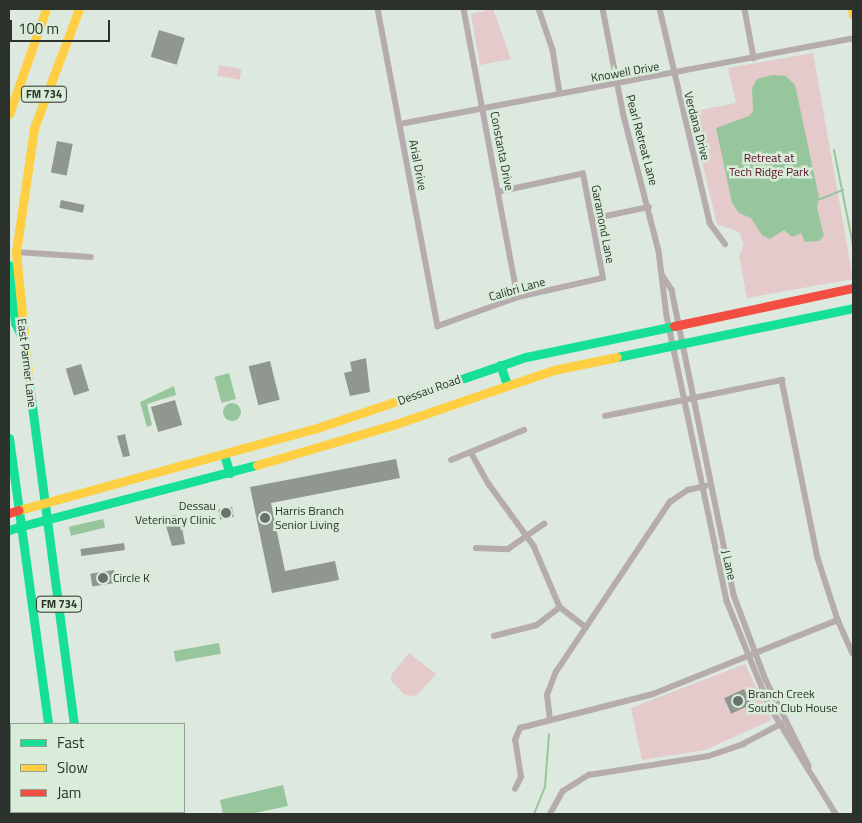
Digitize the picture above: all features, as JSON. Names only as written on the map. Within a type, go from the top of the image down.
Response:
[{"type":"main road","name":"FM 734","points":[[9,114],[46,9]]},
{"type":"main road","name":"East Parmer Lane","points":[[74,723],[13,251],[34,128],[79,9]]},
{"type":"main road","points":[[852,9],[853,15]]},
{"type":"main road","points":[[9,265],[14,324],[23,337]]},
{"type":"main road","name":"Dessau Road","points":[[9,513],[224,455],[360,414],[500,365],[565,347],[853,288]]},
{"type":"main road","name":"Dessau Road","points":[[9,530],[48,518],[230,473],[393,425],[507,384],[554,370],[853,308]]},
{"type":"main road","points":[[500,365],[507,384]]},
{"type":"main road","name":"FM 734","points":[[9,438],[48,723]]},
{"type":"main road","points":[[224,455],[230,473]]},
{"type":"street","name":"Arial Drive","points":[[378,9],[438,326]]},
{"type":"street","name":"Constanta Drive","points":[[464,9],[500,192],[518,297]]},
{"type":"street","points":[[539,9],[553,50],[560,93]]},
{"type":"street","name":"Pearl Retreat Lane","points":[[603,9],[618,84],[664,276]]},
{"type":"street","name":"Verdana Drive","points":[[660,9],[673,74],[710,223],[724,244]]},
{"type":"street","points":[[745,9],[754,58]]},
{"type":"street","name":"Knowell Drive","points":[[400,124],[560,93],[673,74],[853,38]]},
{"type":"street","name":"Garamond Lane","points":[[500,192],[583,174],[603,278]]},
{"type":"street","points":[[592,219],[649,207]]},
{"type":"street","points":[[13,251],[91,258]]},
{"type":"street","name":"J Lane","points":[[664,276],[672,290],[710,485],[734,595],[754,654],[811,772]]},
{"type":"street","name":"J Lane","points":[[664,276],[669,326],[723,585],[747,657],[779,725],[811,772],[836,814]]},
{"type":"street","name":"Calibri Lane","points":[[438,326],[518,297],[603,278]]},
{"type":"street","points":[[605,416],[782,380],[818,558],[838,620],[853,653]]},
{"type":"street","points":[[451,460],[524,430]]},
{"type":"street","points":[[472,452],[488,484],[528,535],[560,607],[586,627]]},
{"type":"street","points":[[550,720],[548,689],[586,627],[670,502],[688,490],[710,485]]},
{"type":"street","points":[[476,548],[508,549],[544,524]]},
{"type":"street","points":[[494,636],[537,625],[560,607]]},
{"type":"street","points":[[515,789],[521,770],[515,734],[520,728],[622,704],[747,657],[838,620]]},
{"type":"street","points":[[550,814],[563,791],[589,775],[709,756],[787,721]]},
{"type":"green space","points":[[493,9],[511,59],[480,65],[471,14]]},
{"type":"green space","name":"Retreat at Tech Ridge Park","points":[[813,53],[853,279],[747,298],[739,256],[744,245],[739,232],[717,224],[690,112],[736,103],[728,68]]},
{"type":"green space","points":[[219,65],[242,69],[240,80],[217,76]]},
{"type":"green space","points":[[409,653],[436,674],[416,696],[405,695],[391,681],[391,675]]},
{"type":"green space","points":[[745,664],[772,720],[705,750],[642,760],[631,708]]},
{"type":"shaded area","points":[[772,75],[786,76],[795,85],[819,197],[817,207],[824,236],[819,241],[805,242],[801,233],[792,237],[784,230],[770,239],[762,235],[751,218],[739,213],[732,203],[716,128],[749,116],[753,111],[752,88],[757,79]]},
{"type":"shaded area","points":[[229,373],[236,399],[221,403],[215,377]]},
{"type":"shaded area","points":[[174,386],[176,395],[147,404],[152,425],[147,427],[140,402]]},
{"type":"shaded area","points":[[232,403],[238,406],[241,412],[238,418],[232,421],[226,418],[223,412],[226,406]]},
{"type":"shaded area","points":[[103,519],[105,528],[71,536],[69,527]]},
{"type":"shaded area","points":[[219,643],[221,654],[176,662],[174,651]]},
{"type":"shaded area","points":[[283,785],[288,806],[250,814],[223,814],[220,800]]},
{"type":"building","points":[[159,30],[185,38],[177,65],[151,57]]},
{"type":"building","points":[[57,141],[73,144],[67,175],[51,172]]},
{"type":"building","points":[[61,200],[84,205],[83,213],[59,208]]},
{"type":"building","points":[[366,358],[370,392],[350,396],[344,373],[352,371],[350,362]]},
{"type":"building","points":[[270,361],[280,400],[258,405],[249,366]]},
{"type":"building","points":[[81,364],[89,391],[74,395],[66,369]]},
{"type":"building","points":[[175,400],[182,425],[158,432],[151,407]]},
{"type":"building","points":[[125,434],[130,456],[123,457],[117,436]]},
{"type":"building","name":"Harris Branch Senior Living","points":[[396,459],[400,478],[271,503],[285,571],[335,561],[339,580],[272,593],[250,487]]},
{"type":"building","name":"Dessau Veterinary Clinic","points":[[232,507],[234,517],[220,519],[218,510]]},
{"type":"building","points":[[176,515],[180,517],[185,544],[172,546],[166,526],[170,516]]},
{"type":"building","points":[[124,543],[125,550],[81,556],[80,549]]},
{"type":"building","name":"Circle K","points":[[114,570],[116,583],[92,587],[90,574]]},
{"type":"building","name":"Branch Creek South Club House","points":[[744,689],[751,704],[731,714],[724,698]]},
{"type":"waterway","points":[[834,150],[853,245]]},
{"type":"waterway","points":[[818,200],[843,190]]},
{"type":"waterway","points":[[534,814],[545,787],[549,734]]},
{"type":"traffic: fast","points":[[9,265],[15,323],[21,335]]},
{"type":"traffic: fast","points":[[617,357],[853,308]]},
{"type":"traffic: fast","points":[[406,398],[526,357],[674,326]]},
{"type":"traffic: fast","points":[[500,365],[507,384]]},
{"type":"traffic: fast","points":[[29,383],[74,723]]},
{"type":"traffic: fast","points":[[9,438],[48,723]]},
{"type":"traffic: fast","points":[[224,455],[230,473]]},
{"type":"traffic: fast","points":[[22,526],[257,465]]},
{"type":"traffic: fast","points":[[9,530],[22,526]]},
{"type":"traffic: slow","points":[[9,114],[46,9]]},
{"type":"traffic: slow","points":[[29,383],[16,252],[34,128],[79,9]]},
{"type":"traffic: slow","points":[[852,9],[853,15]]},
{"type":"traffic: slow","points":[[257,465],[393,425],[554,370],[617,357]]},
{"type":"traffic: slow","points":[[19,510],[314,429],[406,398]]},
{"type":"traffic: jam","points":[[674,326],[853,288]]},
{"type":"traffic: jam","points":[[9,513],[19,510]]},
{"type":"place","name":"Dessau Veterinary Clinic","points":[[226,513]]},
{"type":"place","name":"Harris Branch Senior Living","points":[[265,518]]},
{"type":"place","name":"Circle K","points":[[103,578]]},
{"type":"place","name":"Branch Creek South Club House","points":[[738,701]]}]
